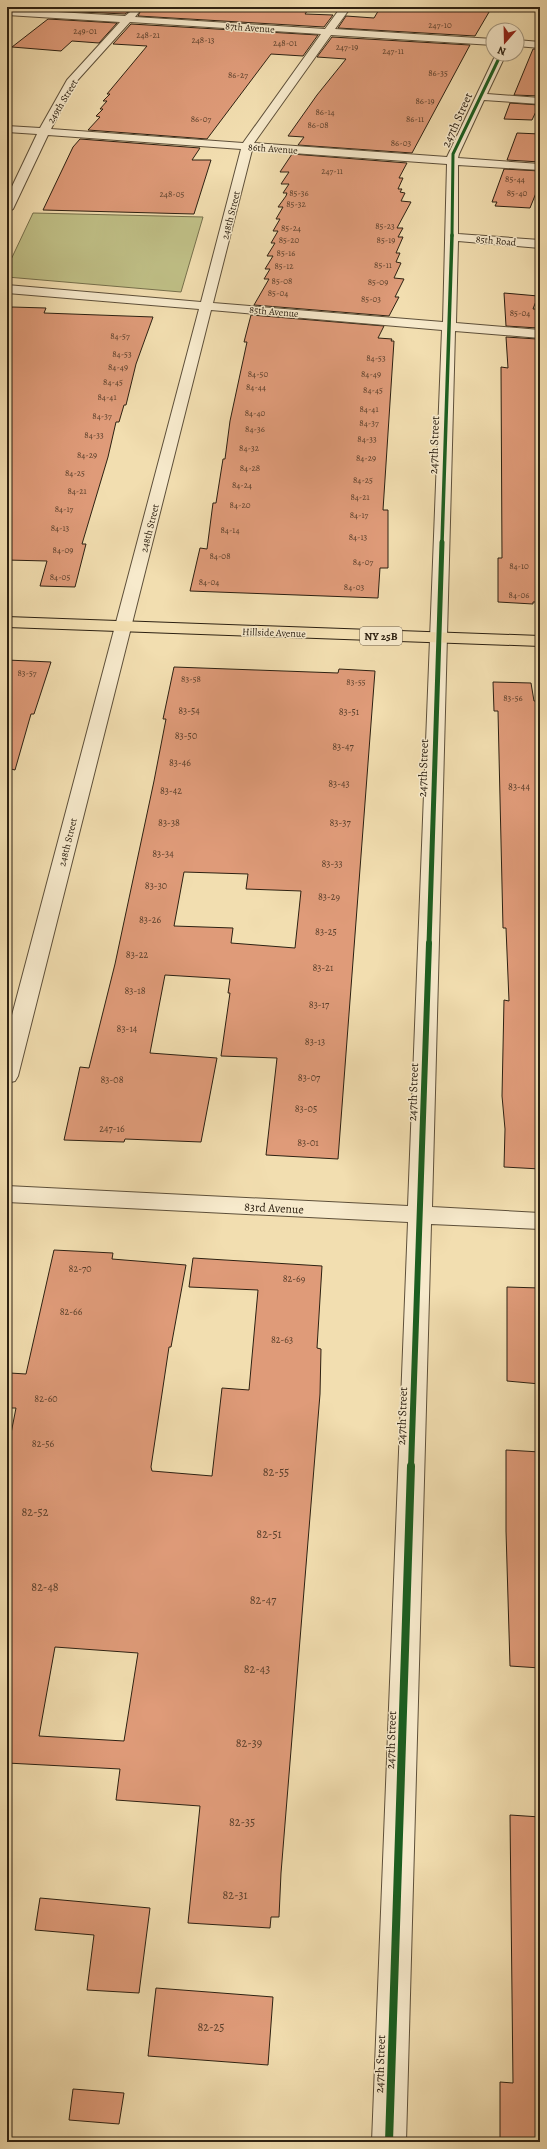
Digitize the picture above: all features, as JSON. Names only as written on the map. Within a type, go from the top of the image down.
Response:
[{"type":"main road","name":"Hillside Avenue","points":[[7,622],[540,641]]},
{"type":"street","name":"249th Street","points":[[7,209],[44,132],[71,82],[138,7]]},
{"type":"street","name":"248th Street","points":[[7,1076],[247,146],[250,137],[346,7]]},
{"type":"street","name":"87th Avenue","points":[[7,12],[485,42]]},
{"type":"street","points":[[525,44],[540,45]]},
{"type":"street","name":"247th Street","points":[[388,2142],[439,638],[452,236],[453,154],[497,62]]},
{"type":"street","points":[[480,97],[540,101]]},
{"type":"street","name":"86th Avenue","points":[[7,129],[540,167]]},
{"type":"street","name":"85th Road","points":[[452,236],[540,244]]},
{"type":"street","name":"85th Avenue","points":[[7,289],[540,334]]},
{"type":"street","name":"83rd Avenue","points":[[7,1194],[540,1221]]},
{"type":"green space","points":[[33,213],[203,217],[181,292],[7,277],[7,268]]},
{"type":"building","points":[[63,7],[199,7],[267,11],[270,7],[310,7],[305,14],[333,15],[324,27],[138,16],[140,12],[134,8],[125,14],[59,11]]},
{"type":"building","points":[[418,7],[492,7],[475,36],[338,28],[346,16],[374,18],[380,8],[418,10]]},
{"type":"building","points":[[48,19],[117,23],[99,43],[72,41],[61,51],[12,47]]},
{"type":"building","points":[[131,24],[318,35],[303,56],[271,54],[207,139],[88,130],[100,117],[96,116],[103,109],[100,109],[107,101],[103,101],[110,94],[107,94],[147,46],[113,44]]},
{"type":"building","points":[[332,37],[470,45],[412,153],[298,145],[304,137],[288,136],[317,95],[346,59],[317,57]]},
{"type":"building","points":[[533,49],[540,49],[540,96],[514,95]]},
{"type":"building","points":[[510,103],[539,105],[532,120],[504,119]]},
{"type":"building","points":[[517,133],[540,134],[540,162],[507,160]]},
{"type":"building","points":[[80,139],[200,148],[192,160],[211,160],[194,214],[43,210],[73,147]]},
{"type":"building","points":[[292,154],[407,163],[399,178],[403,178],[398,189],[402,189],[400,192],[405,193],[401,201],[411,202],[397,228],[403,228],[398,237],[403,237],[396,253],[400,253],[396,262],[401,263],[394,278],[404,279],[395,297],[399,297],[389,316],[254,305],[269,279],[264,279],[270,269],[265,269],[273,256],[267,256],[275,243],[271,243],[278,231],[273,231],[280,219],[276,219],[283,207],[278,207],[286,196],[287,193],[283,193],[289,184],[281,184],[289,172],[280,172]]},
{"type":"building","points":[[504,169],[540,171],[540,183],[530,208],[495,206],[497,202],[492,202]]},
{"type":"building","points":[[504,293],[538,296],[533,309],[538,309],[538,328],[506,326]]},
{"type":"building","points":[[12,307],[46,308],[44,313],[153,317],[136,364],[126,405],[124,405],[119,422],[116,422],[108,457],[82,544],[86,544],[75,587],[40,586],[47,561],[7,560],[7,320]]},
{"type":"building","points":[[251,315],[384,326],[378,338],[392,339],[391,341],[394,341],[383,510],[388,510],[388,568],[380,568],[378,598],[190,591],[200,548],[207,549],[213,503],[216,503],[223,459],[225,459],[230,421],[247,342],[244,342]]},
{"type":"building","points":[[506,337],[537,339],[537,366],[540,366],[540,602],[533,602],[533,604],[498,602],[498,558],[502,558],[501,367],[508,368]]},
{"type":"building","points":[[7,660],[51,662],[34,714],[31,714],[15,770],[7,768]]},
{"type":"building","points":[[174,667],[338,673],[339,669],[375,671],[338,1159],[266,1155],[277,1058],[221,1056],[230,993],[228,993],[230,979],[165,975],[150,1053],[217,1058],[201,1142],[125,1139],[124,1142],[64,1140],[80,1067],[89,1068],[115,964],[154,781],[166,719],[163,719]],"holes":[[[184,872],[248,874],[246,889],[301,891],[295,948],[231,943],[233,928],[174,926]]]},
{"type":"building","points":[[493,682],[531,683],[534,701],[540,701],[540,1169],[504,1167],[505,1129],[502,1096],[504,1000],[509,1001],[506,928],[503,928],[498,711],[494,711]]},
{"type":"building","points":[[54,1250],[113,1253],[112,1259],[186,1265],[171,1347],[169,1347],[151,1467],[152,1471],[212,1476],[222,1388],[249,1390],[258,1290],[189,1287],[193,1258],[322,1266],[317,1348],[321,1349],[320,1394],[281,1873],[279,1917],[271,1917],[270,1928],[188,1923],[200,1806],[116,1800],[120,1769],[7,1763],[7,1454],[16,1408],[7,1408],[7,1388],[10,1373],[26,1374]],"holes":[[[55,1647],[138,1653],[124,1741],[39,1736]]]},
{"type":"building","points":[[507,1287],[540,1288],[540,1384],[507,1381]]},
{"type":"building","points":[[506,1450],[540,1452],[540,1668],[510,1666],[506,1531]]},
{"type":"building","points":[[510,1815],[540,1817],[540,2142],[500,2142],[500,2082],[513,2083]]},
{"type":"building","points":[[40,1898],[150,1908],[139,1993],[87,1990],[94,1935],[35,1930]]},
{"type":"building","points":[[156,1988],[273,1997],[268,2065],[148,2056]]},
{"type":"building","points":[[73,2089],[124,2093],[119,2124],[69,2120]]},
{"type":"cycle path","points":[[389,2142],[452,237],[453,154],[497,62]]}]
